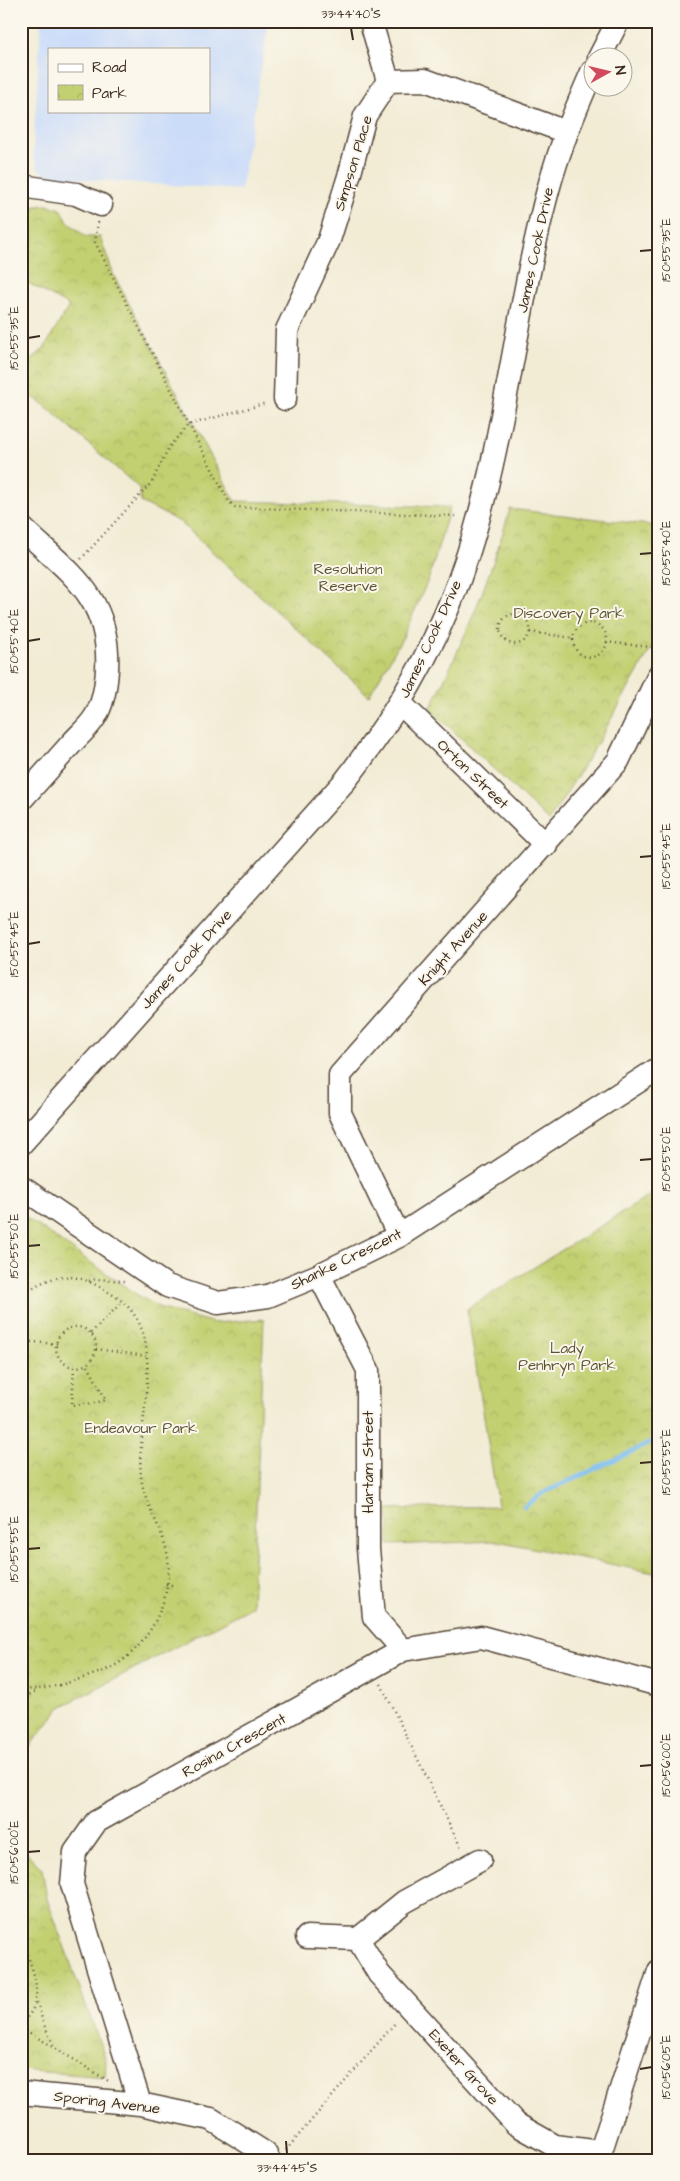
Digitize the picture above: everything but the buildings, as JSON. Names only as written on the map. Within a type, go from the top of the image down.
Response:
[{"type":"street","points":[[604,48],[618,21]]},
{"type":"street","points":[[371,22],[388,81],[425,80],[566,132]]},
{"type":"street","name":"Simpson Place","points":[[285,398],[287,330],[329,240],[365,116],[388,81]]},
{"type":"street","name":"James Cook Drive","points":[[21,1144],[345,780],[411,686],[446,612],[471,545],[494,449],[548,191],[566,132],[582,95]]},
{"type":"street","points":[[21,186],[76,194],[100,205]]},
{"type":"street","points":[[21,527],[81,582],[101,616],[106,635],[108,659],[103,699],[95,718],[21,800]]},
{"type":"street","name":"Knight Avenue","points":[[399,1236],[340,1113],[340,1075],[546,845],[618,761],[659,675]]},
{"type":"street","name":"Orton Street","points":[[400,704],[546,845]]},
{"type":"street","name":"Shanke Crescent","points":[[21,1187],[167,1286],[218,1303],[268,1296],[319,1275],[399,1236],[659,1068]]},
{"type":"street","name":"Hartam Street","points":[[319,1275],[368,1370],[368,1549],[374,1617],[402,1650]]},
{"type":"street","name":"Rosina Crescent","points":[[140,2104],[72,1884],[75,1852],[96,1822],[402,1650],[481,1637],[659,1686]]},
{"type":"street","points":[[306,1937],[358,1939],[404,1902],[480,1860]]},
{"type":"street","name":"Exeter Grove","points":[[358,1939],[379,1974],[516,2124],[555,2146],[599,2156]]},
{"type":"street","points":[[599,2156],[659,1971]]},
{"type":"street","name":"Sporing Avenue","points":[[21,2093],[140,2104],[211,2119],[265,2153],[277,2156]]},
{"type":"path","points":[[100,205],[95,242],[229,502],[235,507],[455,516]]},
{"type":"path","points":[[69,572],[152,482],[169,447],[188,424],[285,398]]},
{"type":"path","points":[[515,614],[520,615],[528,622],[530,632],[526,640],[514,644],[502,637],[500,626],[505,618],[515,614]]},
{"type":"path","points":[[591,624],[601,628],[606,642],[601,652],[590,657],[580,654],[576,650],[573,638],[577,629],[591,624]]},
{"type":"path","points":[[530,632],[573,638]]},
{"type":"path","points":[[606,642],[659,648]]},
{"type":"path","points":[[21,1296],[34,1286],[58,1276],[68,1276],[89,1282],[122,1302],[134,1313],[144,1339],[147,1376],[141,1440],[141,1476],[149,1508],[165,1544],[168,1560],[166,1584],[159,1612],[147,1635],[135,1650],[113,1666],[91,1676],[37,1690],[21,1700]]},
{"type":"path","points":[[89,1282],[96,1279],[126,1281]]},
{"type":"path","points":[[91,1333],[122,1302]]},
{"type":"path","points":[[80,1328],[91,1333],[95,1340],[96,1349],[93,1357],[86,1364],[74,1367],[61,1360],[57,1344],[58,1337],[68,1329],[80,1328]]},
{"type":"path","points":[[21,1341],[57,1344]]},
{"type":"path","points":[[96,1349],[146,1356]]},
{"type":"path","points":[[74,1367],[72,1405],[106,1400],[86,1364]]},
{"type":"path","points":[[166,1584],[175,1586]]},
{"type":"path","points":[[373,1667],[463,1852],[480,1860]]},
{"type":"path","points":[[21,1689],[37,1690]]},
{"type":"path","points":[[21,1941],[35,1983],[37,2001],[44,2025],[55,2047]]},
{"type":"path","points":[[21,2022],[31,2013],[37,2001]]},
{"type":"path","points":[[277,2156],[409,2007]]},
{"type":"path","points":[[21,2029],[55,2047],[112,2082]]},
{"type":"shaded area","points":[[41,21],[269,21],[241,190],[51,177],[39,170],[33,153]]},
{"type":"green space","name":"Resolution Reserve","points":[[46,205],[61,209],[68,222],[86,237],[100,237],[114,276],[235,501],[450,507],[429,578],[403,637],[369,696],[180,522],[141,502],[139,488],[43,404],[21,389],[21,368],[44,349],[69,306],[21,279],[21,211],[30,207]]},
{"type":"green space","name":"Discovery Park","points":[[510,509],[659,526],[659,612],[653,645],[597,744],[549,821],[430,709],[475,611]]},
{"type":"green space","name":"Lady Penhryn Park","points":[[659,1190],[659,1574],[498,1541],[389,1545],[388,1509],[498,1506],[467,1309]]},
{"type":"green space","name":"Endeavour Park","points":[[21,1214],[136,1294],[162,1309],[215,1323],[264,1319],[252,1607],[61,1707],[21,1757]]},
{"type":"green space","points":[[21,1847],[42,1869],[47,1899],[106,2060],[105,2077],[21,2070]]},
{"type":"waterway","points":[[524,1507],[543,1493],[659,1439]]}]
